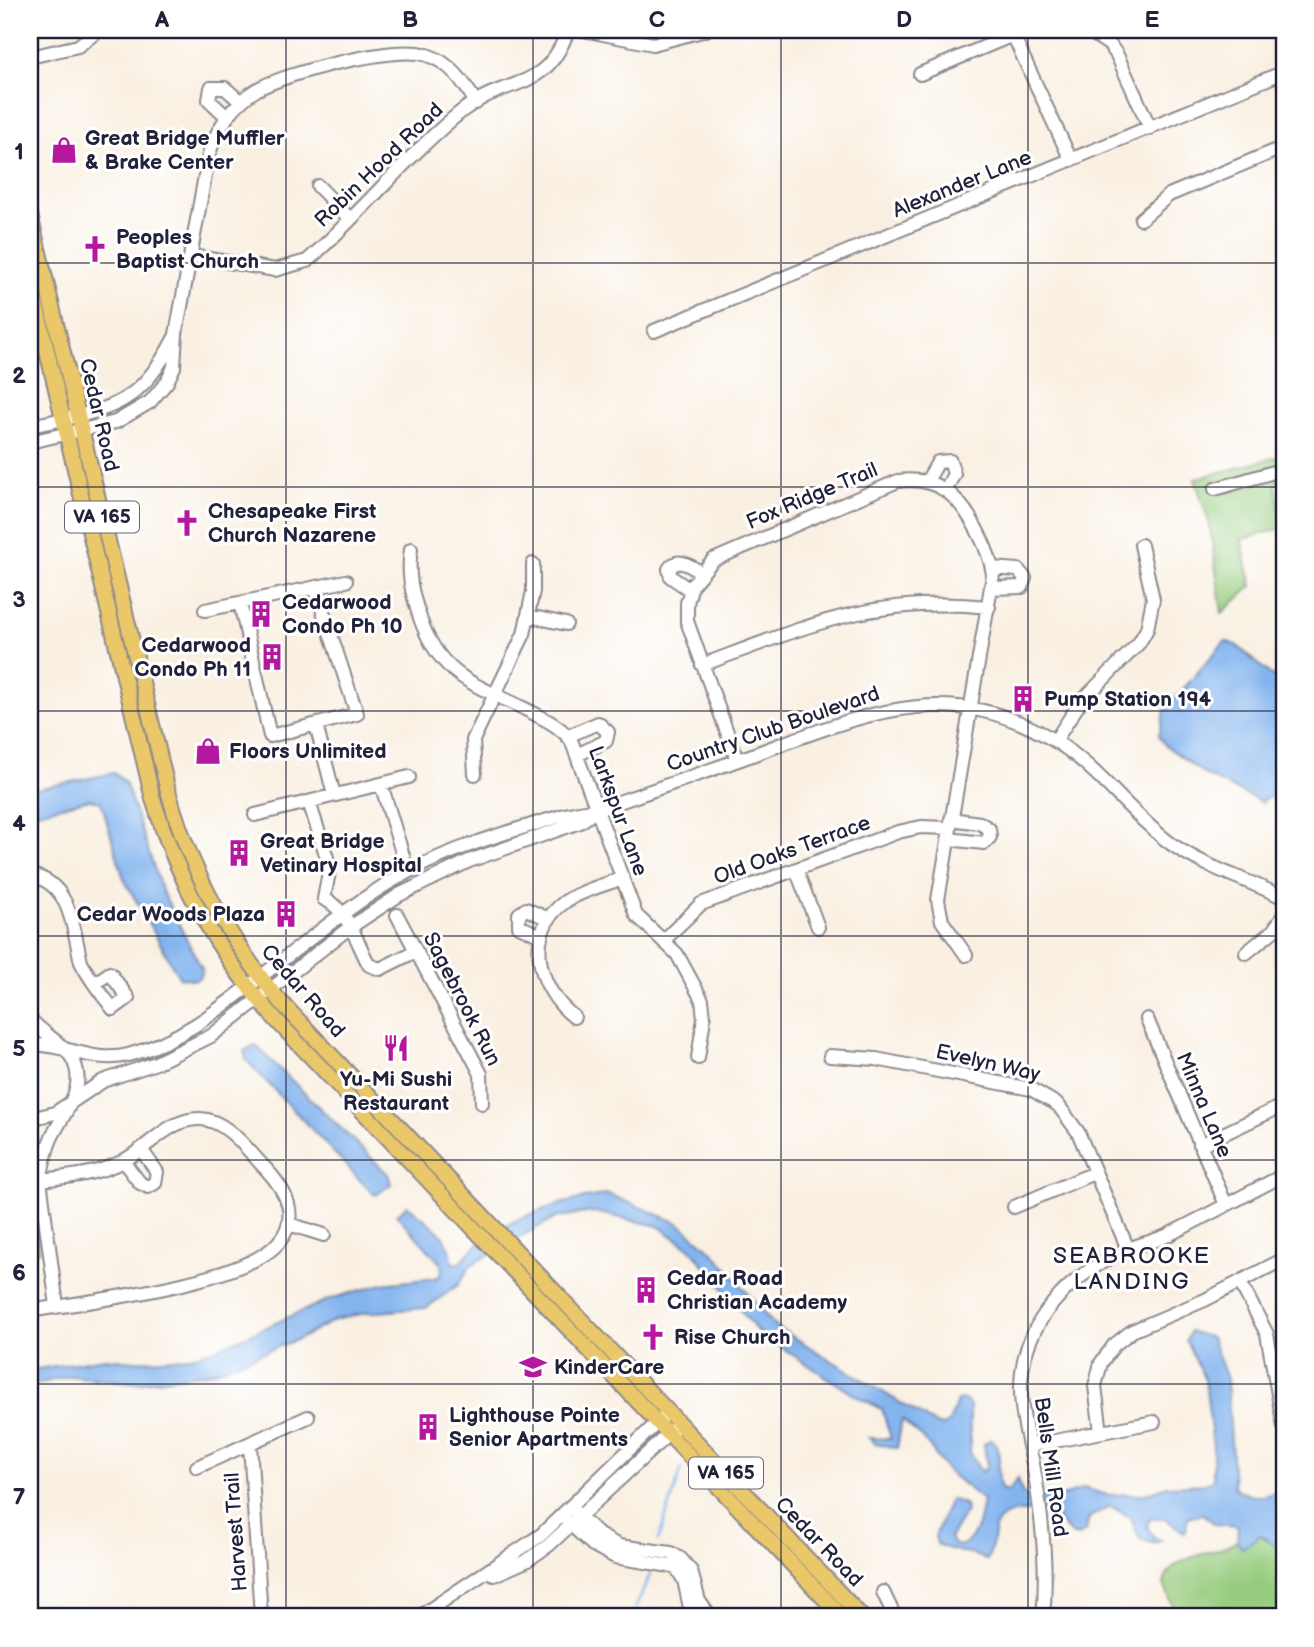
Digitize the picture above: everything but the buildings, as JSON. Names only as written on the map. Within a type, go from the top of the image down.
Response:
[{"type":"main road","name":"Cedar Road","points":[[30,215],[174,815],[208,896],[270,989],[519,1253],[663,1418]]},
{"type":"main road","name":"Cedar Road","points":[[30,279],[63,427],[162,827],[196,908],[257,999],[501,1257],[862,1617]]},
{"type":"main road","name":"Cedar Road","points":[[674,1429],[842,1617]]},
{"type":"street","points":[[30,57],[78,46],[99,30]]},
{"type":"street","name":"Robin Hood Road","points":[[192,256],[275,270],[287,269],[307,261],[463,110],[546,70],[559,54],[568,30]]},
{"type":"street","points":[[583,30],[639,43],[667,35],[706,30]]},
{"type":"street","points":[[1087,30],[1110,45],[1117,55],[1150,128]]},
{"type":"street","points":[[920,74],[1013,35],[1071,160]]},
{"type":"street","points":[[30,443],[63,427],[130,416],[159,393],[174,367],[177,334],[209,154],[227,117],[241,102],[267,85],[289,77],[402,50],[441,61],[465,85],[476,103]]},
{"type":"street","name":"Alexander Lane","points":[[654,331],[1284,72]]},
{"type":"street","points":[[227,117],[209,100],[211,88],[225,88],[241,102]]},
{"type":"street","points":[[1141,219],[1169,195],[1284,147]]},
{"type":"street","points":[[318,186],[350,219]]},
{"type":"street","points":[[30,426],[63,427]]},
{"type":"street","points":[[927,481],[939,462],[950,461],[954,474],[946,489]]},
{"type":"street","points":[[1215,489],[1284,469]]},
{"type":"street","name":"Fox Ridge Trail","points":[[737,760],[687,621],[690,590],[700,572],[724,554],[898,481],[927,481],[946,489],[966,510],[986,548],[992,568],[992,588],[950,829],[939,911],[966,955]]},
{"type":"street","points":[[1055,741],[1079,704],[1139,643],[1147,629],[1153,599],[1140,545]]},
{"type":"street","name":"Larkspur Lane","points":[[411,549],[410,587],[430,646],[453,671],[556,726],[568,736],[636,915],[677,954],[703,1004],[705,1017],[698,1058]]},
{"type":"street","points":[[690,590],[670,577],[669,569],[675,563],[682,562],[700,572]]},
{"type":"street","points":[[475,774],[473,740],[516,654],[529,616],[533,564]]},
{"type":"street","points":[[992,568],[1018,570],[1026,578],[1022,587],[1016,589],[992,588]]},
{"type":"street","points":[[205,610],[346,581]]},
{"type":"street","points":[[240,603],[270,736],[357,714],[315,587]]},
{"type":"street","points":[[702,664],[864,609],[926,603],[989,607]]},
{"type":"street","points":[[529,616],[566,624]]},
{"type":"street","name":"Country Club Boulevard","points":[[30,1045],[64,1049],[93,1058],[128,1055],[189,1029],[261,977],[347,921],[434,876],[580,822],[597,810],[878,711],[924,706],[970,710],[1005,718],[1055,741],[1094,771],[1172,844],[1206,864],[1284,898]]},
{"type":"street","points":[[568,736],[598,723],[608,732],[606,741],[577,755]]},
{"type":"street","points":[[316,725],[334,795]]},
{"type":"street","points":[[255,815],[409,778]]},
{"type":"street","points":[[381,784],[408,872]]},
{"type":"street","points":[[309,802],[330,867],[324,899],[335,903],[374,968],[385,967],[416,951]]},
{"type":"street","name":"Country Club Boulevard","points":[[30,1119],[55,1114],[103,1081],[156,1063],[193,1046],[270,989],[408,872],[484,839],[577,811],[597,810]]},
{"type":"street","name":"Old Oaks Terrace","points":[[663,941],[701,904],[898,832],[921,827],[950,829]]},
{"type":"street","points":[[796,869],[818,927]]},
{"type":"street","points":[[30,875],[47,881],[62,895],[81,962],[95,984]]},
{"type":"street","points":[[574,1017],[557,1003],[542,974],[539,958],[541,936],[549,919],[568,899],[623,878]]},
{"type":"street","points":[[541,936],[519,926],[519,914],[526,909],[549,919]]},
{"type":"street","name":"Sagebrook Run","points":[[397,915],[481,1074],[484,1087],[482,1103]]},
{"type":"street","points":[[1246,953],[1273,931],[1284,915]]},
{"type":"street","points":[[30,1019],[71,1058],[78,1090],[51,1139],[40,1180]]},
{"type":"street","name":"Minna Lane","points":[[1147,1019],[1226,1205]]},
{"type":"street","name":"Evelyn Way","points":[[830,1056],[876,1059],[1017,1086],[1046,1096],[1068,1116],[1128,1249]]},
{"type":"street","points":[[1200,1145],[1284,1105]]},
{"type":"street","points":[[30,1311],[171,1286],[214,1275],[268,1252],[279,1242],[289,1224],[290,1209],[285,1192],[221,1124],[206,1119],[186,1120],[123,1161],[93,1173],[40,1180]]},
{"type":"street","points":[[123,1161],[140,1183],[148,1186],[155,1183],[157,1172],[141,1149]]},
{"type":"street","points":[[30,1157],[40,1180],[57,1306]]},
{"type":"street","points":[[1014,1207],[1094,1172]]},
{"type":"street","name":"Bells Mill Road","points":[[1043,1617],[1045,1584],[1040,1515],[1022,1406],[1021,1378],[1026,1353],[1038,1322],[1057,1296],[1081,1274],[1128,1249],[1162,1238],[1284,1175]]},
{"type":"street","points":[[289,1224],[324,1235]]},
{"type":"street","points":[[1101,1432],[1096,1386],[1101,1363],[1114,1345],[1132,1331],[1284,1259]]},
{"type":"street","points":[[1240,1282],[1267,1334],[1284,1427]]},
{"type":"street","points":[[197,1467],[308,1418]]},
{"type":"street","points":[[419,1617],[467,1584],[526,1561],[663,1418]]},
{"type":"street","points":[[1029,1446],[1154,1422]]},
{"type":"street","points":[[571,1516],[674,1429]]},
{"type":"street","name":"Harvest Trail","points":[[250,1444],[261,1617]]},
{"type":"street","points":[[571,1516],[620,1546],[671,1553],[681,1559],[691,1571],[699,1601],[710,1617]]},
{"type":"street","points":[[571,1516],[593,1545],[615,1557],[676,1567],[684,1580],[692,1617]]},
{"type":"street","points":[[883,1592],[895,1617]]},
{"type":"green space","points":[[1284,455],[1284,465],[1276,486],[1283,528],[1241,540],[1252,586],[1222,613],[1210,526],[1195,479]]},
{"type":"green space","points":[[30,1188],[40,1251],[30,1253]]},
{"type":"green space","points":[[1261,1535],[1284,1552],[1284,1617],[1177,1617],[1164,1584],[1175,1566],[1194,1556],[1237,1541],[1242,1547]]},
{"type":"water","points":[[1225,641],[1236,645],[1284,686],[1284,782],[1275,794],[1262,800],[1263,803],[1207,776],[1165,745],[1159,735],[1165,710]]},
{"type":"water","points":[[114,773],[125,782],[162,891],[202,969],[201,976],[195,980],[179,977],[124,879],[101,802],[90,799],[30,814],[30,790]]},
{"type":"water","points":[[255,1045],[388,1174],[391,1184],[376,1195],[373,1194],[246,1060],[244,1051]]},
{"type":"water","points":[[608,1194],[679,1223],[714,1253],[774,1325],[935,1424],[942,1426],[949,1423],[957,1401],[965,1400],[970,1406],[970,1452],[981,1472],[987,1467],[984,1444],[991,1439],[998,1449],[1001,1489],[1008,1491],[1018,1478],[1022,1492],[1029,1497],[1064,1496],[1084,1488],[1107,1495],[1145,1494],[1167,1486],[1206,1484],[1213,1479],[1213,1447],[1205,1380],[1186,1341],[1190,1332],[1211,1337],[1227,1379],[1234,1487],[1255,1496],[1284,1493],[1284,1552],[1261,1535],[1242,1548],[1237,1541],[1238,1526],[1215,1524],[1203,1514],[1188,1518],[1185,1533],[1166,1519],[1150,1519],[1147,1526],[1154,1538],[1161,1540],[1155,1544],[1140,1539],[1131,1518],[1110,1506],[1089,1518],[1085,1532],[1078,1536],[1071,1534],[1049,1511],[1007,1515],[996,1525],[987,1560],[937,1544],[935,1536],[950,1499],[965,1504],[966,1511],[950,1537],[953,1544],[960,1546],[974,1533],[983,1500],[947,1471],[923,1438],[902,1420],[897,1448],[875,1443],[869,1438],[891,1439],[882,1409],[854,1395],[758,1332],[691,1249],[658,1226],[594,1212],[558,1217],[471,1265],[458,1285],[426,1308],[365,1313],[335,1320],[301,1338],[213,1372],[136,1383],[70,1376],[30,1386],[30,1370],[105,1358],[135,1361],[188,1357],[218,1348],[330,1299],[382,1284],[435,1278],[442,1274],[441,1264],[397,1215],[407,1205],[443,1237],[451,1253],[452,1263],[460,1263],[489,1236],[507,1225],[547,1208]]},
{"type":"waterway","points":[[658,1541],[682,1468]]},
{"type":"waterway","points":[[632,1617],[651,1572]]},
{"type":"place","name":"Great Bridge Muffler & Brake Center","points":[[64,150]]},
{"type":"place","name":"Peoples Baptist Church","points":[[95,249]]},
{"type":"place","name":"Chesapeake First Church Nazarene","points":[[187,523]]},
{"type":"place","name":"Cedarwood Condo Ph 10","points":[[261,614]]},
{"type":"place","name":"Cedarwood Condo Ph 11","points":[[272,657]]},
{"type":"place","name":"Pump Station 194","points":[[1023,699]]},
{"type":"place","name":"Floors Unlimited","points":[[208,751]]},
{"type":"place","name":"Great Bridge Vetinary Hospital","points":[[239,853]]},
{"type":"place","name":"Cedar Woods Plaza","points":[[286,914]]},
{"type":"place","name":"Yu-Mi Sushi Restaurant","points":[[396,1048]]},
{"type":"place","name":"Cedar Road Christian Academy","points":[[646,1290]]},
{"type":"place","name":"Rise Church","points":[[653,1337]]},
{"type":"place","name":"KinderCare","points":[[533,1367]]},
{"type":"place","name":"Lighthouse Pointe Senior Apartments","points":[[428,1427]]},
{"type":"district","name":"SEABROOKE LANDING","points":[[1132,1269]]}]
